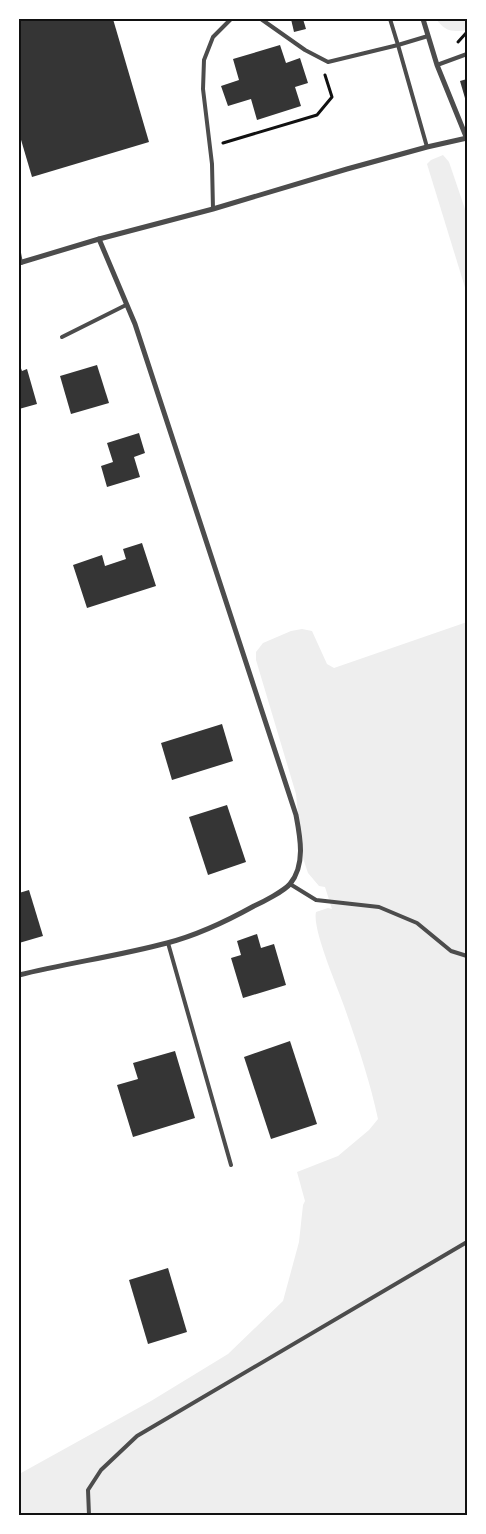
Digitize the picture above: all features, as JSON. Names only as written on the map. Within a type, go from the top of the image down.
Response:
[{"type":"street","points":[[20,263],[347,169],[467,138],[437,65],[423,19]]},
{"type":"street","points":[[19,975],[168,943],[208,929],[263,901],[290,884],[300,860],[300,836],[296,814],[135,324],[99,239]]},
{"type":"lane","points":[[213,209],[210,147],[203,89],[204,60],[213,37],[231,19]]},
{"type":"lane","points":[[260,19],[290,40],[328,62],[428,36]]},
{"type":"lane","points":[[390,19],[427,147]]},
{"type":"lane","points":[[437,65],[467,54]]},
{"type":"lane","points":[[19,254],[20,263]]},
{"type":"lane","points":[[62,337],[126,305]]},
{"type":"lane","points":[[290,884],[316,900],[378,908],[417,923],[451,950],[467,956]]},
{"type":"lane","points":[[168,943],[230,1165]]},
{"type":"lane","points":[[89,1515],[88,1490],[101,1470],[138,1436],[467,1242]]},
{"type":"path","points":[[210,147],[317,115],[332,97],[320,58]]},
{"type":"shaded area","points":[[436,19],[467,19],[467,30],[446,29]]},
{"type":"shaded area","points":[[443,155],[449,162],[467,215],[467,294],[427,164],[431,160]]},
{"type":"shaded area","points":[[467,622],[467,1515],[19,1515],[19,1476],[21,1473],[151,1401],[228,1354],[283,1301],[299,1242],[305,1201],[297,1172],[338,1156],[369,1130],[378,1119],[358,1048],[318,931],[316,912],[328,908],[332,909],[325,887],[319,886],[308,873],[302,855],[296,794],[256,660],[256,652],[263,643],[291,631],[302,629],[312,631],[327,664],[334,668]]},
{"type":"building","points":[[19,19],[113,19],[149,142],[32,177],[19,133]]},
{"type":"building","points":[[291,19],[303,19],[306,29],[294,32]]},
{"type":"building","points":[[280,45],[286,63],[300,58],[308,83],[295,87],[301,106],[257,120],[251,99],[228,106],[221,86],[239,80],[233,59]]},
{"type":"building","points":[[467,79],[467,105],[460,81]]},
{"type":"building","points":[[19,363],[22,371],[27,369],[37,404],[19,409]]},
{"type":"building","points":[[97,365],[109,403],[71,414],[60,376]]},
{"type":"building","points":[[139,433],[145,453],[134,457],[140,477],[107,487],[101,466],[113,462],[107,443]]},
{"type":"building","points":[[142,543],[156,586],[87,608],[73,565],[102,555],[105,566],[126,559],[123,549]]},
{"type":"building","points":[[222,724],[233,761],[172,780],[161,743]]},
{"type":"building","points":[[227,805],[246,862],[208,875],[189,817]]},
{"type":"building","points":[[29,890],[43,936],[19,943],[19,893]]},
{"type":"building","points":[[257,934],[261,948],[274,944],[286,985],[243,998],[231,958],[241,955],[237,941]]},
{"type":"building","points":[[290,1041],[317,1124],[271,1139],[244,1057]]},
{"type":"building","points":[[175,1051],[195,1118],[133,1137],[117,1085],[138,1079],[133,1063]]},
{"type":"building","points":[[168,1268],[187,1332],[148,1344],[129,1280]]}]
